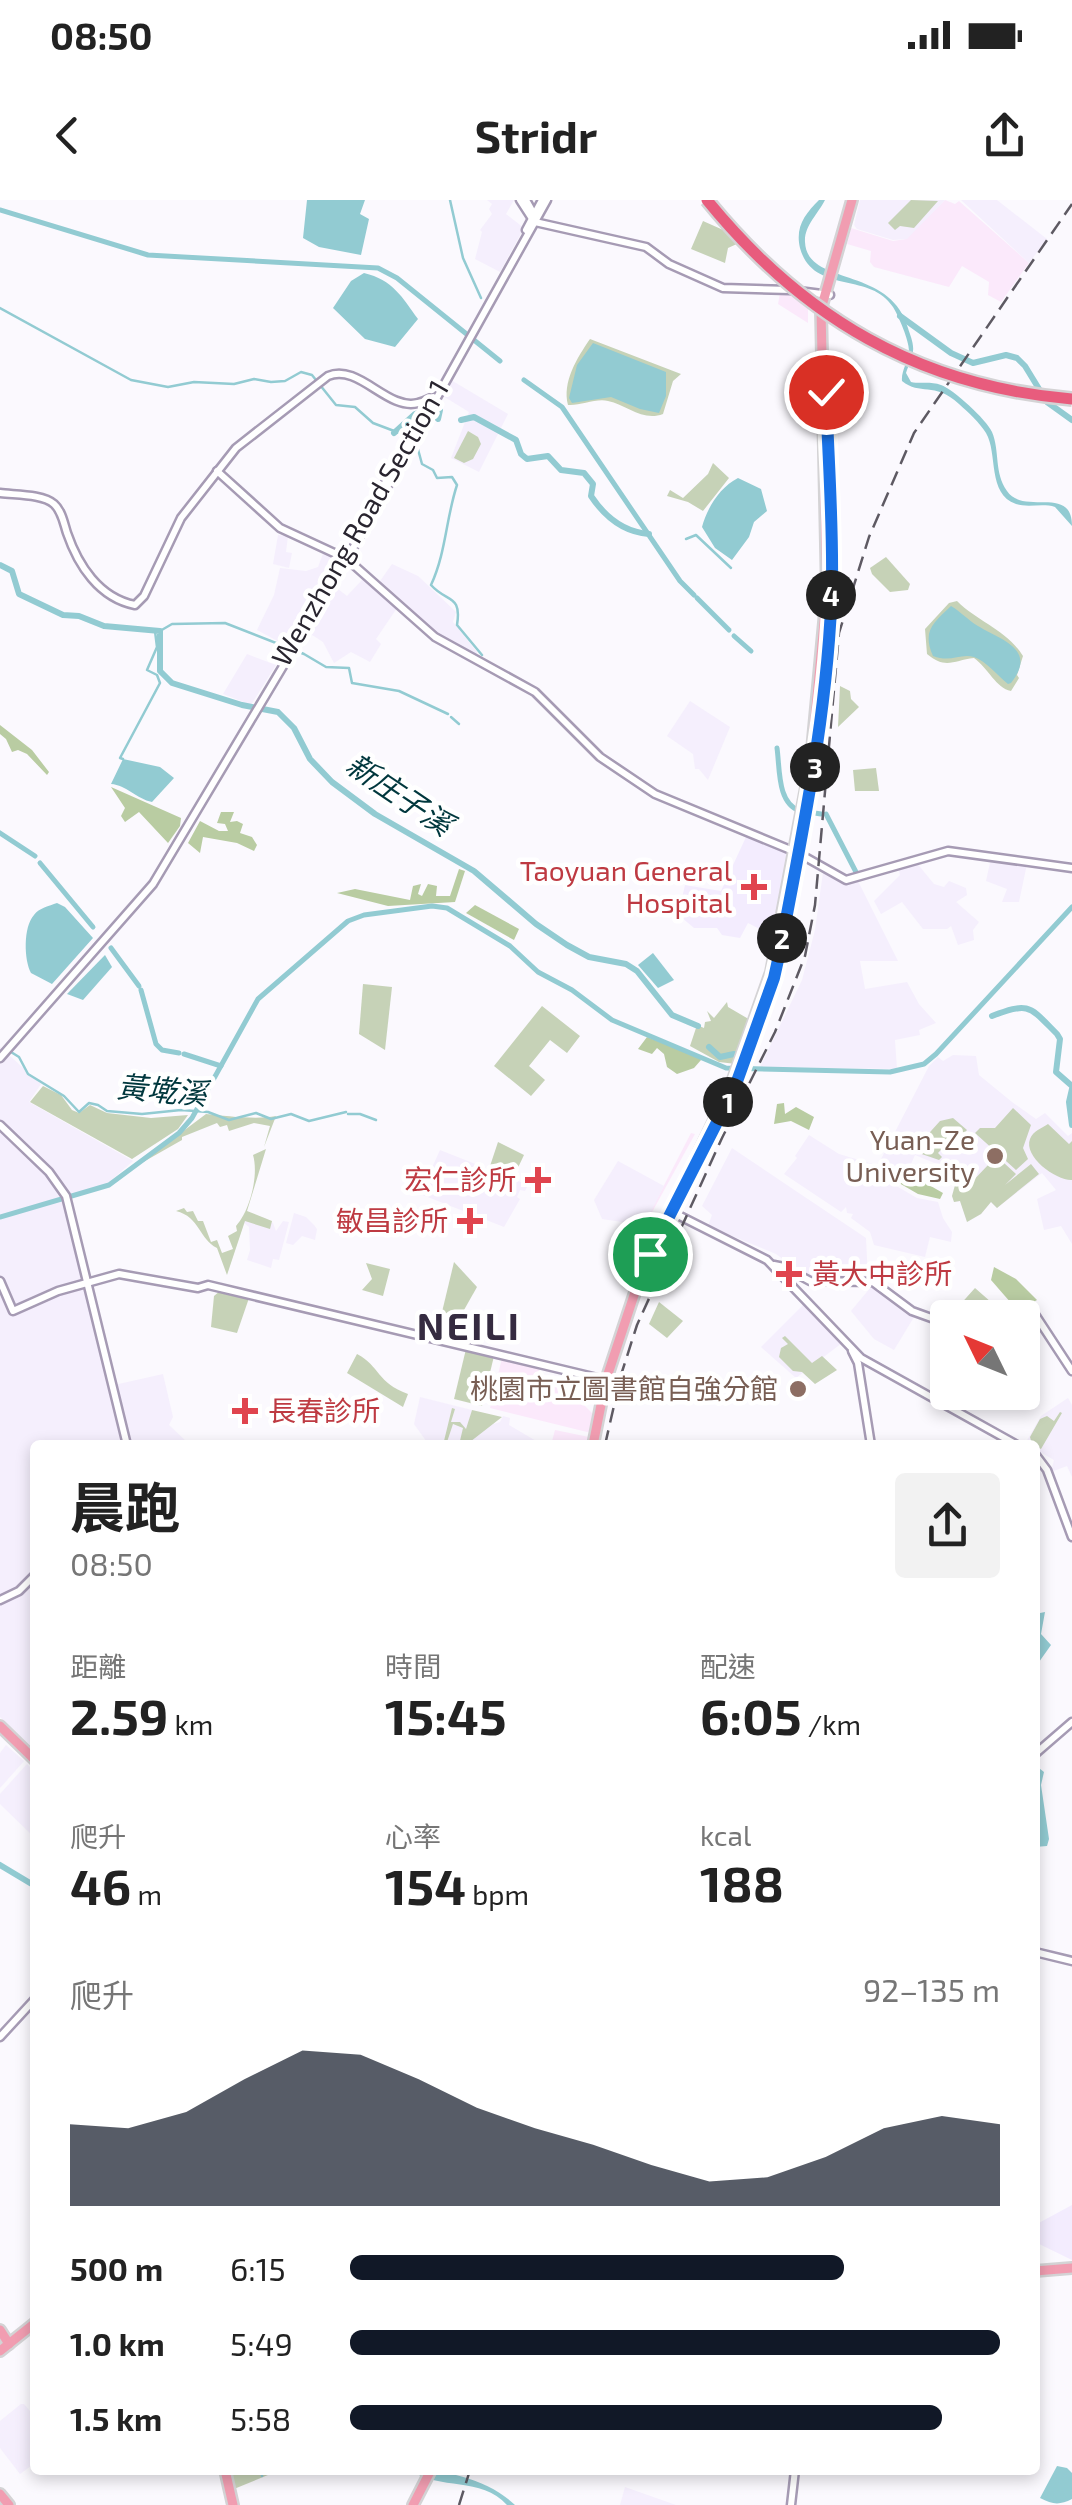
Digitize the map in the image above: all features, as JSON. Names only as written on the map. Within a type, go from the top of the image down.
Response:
[{"type":"highway","points":[[710,200],[791,283],[878,340],[962,374],[1072,396]]},
{"type":"main road","points":[[596,1440],[608,1381],[643,1268],[740,1068],[774,978],[816,762],[830,615],[825,318],[853,200]]},
{"type":"main road","points":[[0,1724],[30,1753]]},
{"type":"main road","points":[[1040,2273],[1072,2271]]},
{"type":"main road","points":[[3,2341],[30,2323]]},
{"type":"main road","points":[[226,2475],[234,2505]]},
{"type":"main road","points":[[413,2505],[429,2475]]},
{"type":"main road","points":[[0,2494],[9,2505]]},
{"type":"street","points":[[523,200],[534,218],[646,247],[669,264],[723,288],[829,290]]},
{"type":"street","name":"Wenzhong Road Section 1","points":[[4,1051],[130,908],[186,826],[346,558],[545,200]]},
{"type":"street","points":[[0,493],[52,502],[84,571],[105,590],[135,604],[144,596],[182,518],[217,471],[245,438],[318,384],[338,372],[408,402],[433,400]]},
{"type":"street","points":[[217,471],[280,528],[346,558],[435,637],[531,689],[600,757],[669,802],[796,853],[850,880],[948,851],[1072,868]]},
{"type":"street","points":[[0,1126],[49,1172],[66,1198],[125,1440]]},
{"type":"street","points":[[671,1214],[772,1268],[859,1359],[1008,1440]]},
{"type":"street","points":[[772,1268],[784,1267],[810,1281],[873,1282],[912,1311],[930,1316]]},
{"type":"street","points":[[0,1282],[13,1310],[86,1282],[119,1274],[144,1276],[346,1316],[608,1381]]},
{"type":"street","points":[[1040,1323],[1072,1370]]},
{"type":"street","points":[[859,1359],[872,1440]]},
{"type":"street","points":[[1040,1461],[1072,1537]]},
{"type":"street","points":[[0,1600],[19,1591],[30,1580]]},
{"type":"street","points":[[1040,1750],[1072,1722]]},
{"type":"street","points":[[1040,1953],[1072,1961]]},
{"type":"street","points":[[0,2038],[30,2005]]},
{"type":"street","points":[[793,2505],[796,2475]]},
{"type":"shaded area","points":[[487,200],[514,200],[506,214],[524,228],[500,272],[475,259],[480,230],[492,214],[492,204]]},
{"type":"shaded area","points":[[860,200],[945,200],[907,239],[893,240],[857,229],[854,225]]},
{"type":"shaded area","points":[[945,200],[955,204],[959,201],[1029,263],[1001,302],[988,295],[989,282],[962,266],[949,287],[874,267],[870,262],[871,251],[847,244],[851,228],[893,241],[906,239]]},
{"type":"shaded area","points":[[961,200],[997,200],[1047,239],[1029,263]]},
{"type":"shaded area","points":[[780,293],[790,293],[808,307],[808,323],[778,304]]},
{"type":"shaded area","points":[[451,380],[508,414],[479,472],[451,458],[469,412],[443,396]]},
{"type":"shaded area","points":[[278,535],[288,536],[286,552],[292,553],[289,568],[273,564]]},
{"type":"shaded area","points":[[324,551],[338,558],[285,645],[257,630],[274,595],[280,568],[306,571],[318,567]]},
{"type":"shaded area","points":[[392,564],[418,576],[456,612],[453,622],[476,655],[442,637],[378,584]]},
{"type":"shaded area","points":[[363,579],[397,608],[376,639],[381,644],[370,662],[351,652],[334,663],[323,642],[306,631],[334,586],[347,596]]},
{"type":"shaded area","points":[[247,654],[276,665],[251,705],[223,694]]},
{"type":"shaded area","points":[[690,701],[730,727],[708,780],[695,769],[693,754],[667,736]]},
{"type":"shaded area","name":"Taoyuan General Hospital","points":[[746,837],[790,855],[775,937],[748,923],[740,938],[722,935],[717,928],[694,928],[681,917],[685,885],[721,891]]},
{"type":"shaded area","points":[[991,858],[1027,864],[1019,902],[1002,902],[1007,889],[986,881]]},
{"type":"shaded area","points":[[915,861],[934,884],[944,887],[949,881],[966,888],[967,895],[956,902],[979,922],[973,930],[974,940],[958,945],[951,926],[923,929],[902,902],[881,914],[874,901],[900,875],[898,867]]},
{"type":"shaded area","points":[[823,872],[848,883],[858,881],[898,961],[860,961],[865,989],[907,982],[936,1023],[919,1030],[920,1035],[895,1040],[897,1069],[760,1067],[802,980],[815,930]]},
{"type":"shaded area","points":[[0,1047],[41,1084],[29,1102],[133,1161],[107,1184],[69,1196],[114,1385],[163,1374],[173,1417],[169,1425],[185,1440],[30,1440],[30,1745],[0,1717]]},
{"type":"shaded area","name":"Yuan-Ze University","points":[[953,1055],[976,1056],[979,1075],[1012,1102],[1036,1119],[1045,1113],[1068,1136],[1072,1133],[1072,1244],[1061,1226],[1044,1230],[1037,1199],[1056,1190],[1042,1173],[997,1208],[991,1202],[967,1222],[960,1201],[954,1202],[952,1196],[956,1180],[939,1165],[915,1155],[911,1164],[899,1167],[886,1180],[917,1198],[938,1202],[952,1232],[951,1242],[930,1237],[925,1257],[874,1245],[870,1232],[851,1218],[853,1214],[847,1213],[846,1207],[841,1212],[784,1174],[809,1135],[839,1154],[876,1165],[877,1173],[929,1066],[938,1057],[943,1061]]},
{"type":"shaded area","points":[[691,1133],[695,1134],[640,1234],[643,1226]]},
{"type":"shaded area","points":[[732,1148],[866,1238],[868,1279],[837,1282],[809,1278],[776,1254],[708,1226],[712,1215],[702,1206]]},
{"type":"shaded area","points":[[440,1150],[528,1185],[525,1191],[520,1190],[520,1199],[504,1227],[420,1194]]},
{"type":"shaded area","points":[[618,1161],[664,1186],[640,1233],[635,1233],[635,1224],[602,1219],[594,1200]]},
{"type":"shaded area","points":[[247,1213],[265,1218],[276,1231],[283,1221],[289,1222],[279,1260],[273,1259],[271,1268],[247,1260]]},
{"type":"shaded area","points":[[294,1213],[314,1225],[315,1240],[302,1236],[293,1245],[286,1243]]},
{"type":"shaded area","points":[[871,1287],[914,1317],[894,1350],[874,1339],[851,1311]]},
{"type":"shaded area","points":[[803,1305],[842,1343],[796,1378],[761,1347]]},
{"type":"shaded area","points":[[502,1358],[540,1366],[538,1374],[558,1379],[596,1417],[593,1431],[490,1408]]},
{"type":"shaded area","points":[[420,1397],[472,1410],[464,1440],[425,1440],[414,1424]]},
{"type":"shaded area","points":[[1068,1398],[1072,1405],[1072,1477],[1067,1466],[1051,1472],[1054,1460],[1040,1452],[1040,1440],[1027,1440],[1041,1416]]},
{"type":"shaded area","points":[[503,1416],[510,1418],[509,1425],[534,1440],[472,1440],[487,1426],[500,1422]]},
{"type":"shaded area","points":[[555,1430],[590,1440],[552,1440]]},
{"type":"shaded area","points":[[6,1745],[24,1761],[0,1788],[0,1753]]},
{"type":"shaded area","points":[[27,1764],[30,1767],[30,1833],[0,1804],[0,1794]]},
{"type":"shaded area","points":[[1072,2205],[1072,2260],[1040,2244],[1040,2222]]},
{"type":"shaded area","points":[[21,2404],[30,2411],[30,2467],[20,2474],[0,2448],[0,2421]]},
{"type":"shaded area","points":[[625,2487],[676,2505],[620,2505]]},
{"type":"green space","points":[[911,200],[938,201],[914,228],[900,226],[895,230],[888,223]]},
{"type":"green space","points":[[703,221],[730,233],[739,243],[728,248],[725,263],[691,249]]},
{"type":"green space","points":[[590,339],[681,374],[673,381],[663,414],[642,414],[603,400],[568,405],[569,379]]},
{"type":"green space","points":[[468,431],[481,444],[473,459],[464,463],[454,458]]},
{"type":"green space","points":[[713,463],[729,478],[703,511],[667,496],[670,490],[683,498],[708,474]]},
{"type":"green space","points":[[886,557],[910,584],[908,590],[890,592],[872,574],[870,568]]},
{"type":"green space","points":[[957,601],[1009,639],[1023,656],[1019,678],[1011,691],[974,658],[945,663],[927,654],[925,629],[949,603]]},
{"type":"green space","points":[[840,686],[850,691],[851,699],[859,707],[838,727]]},
{"type":"green space","points":[[0,725],[32,750],[49,772],[47,775],[27,754],[12,752],[0,734]]},
{"type":"green space","points":[[876,768],[879,791],[855,791],[853,770]]},
{"type":"green space","points":[[111,787],[181,818],[168,843],[139,812],[125,822],[121,816],[125,808]]},
{"type":"green space","points":[[221,812],[234,812],[230,822],[243,824],[240,833],[252,837],[257,845],[254,851],[237,843],[203,837],[200,853],[188,843],[200,821],[219,831],[228,831],[225,824],[217,823]]},
{"type":"green space","points":[[459,869],[465,871],[455,902],[388,906],[337,893],[355,889],[410,900],[413,886],[421,884],[418,894],[422,896],[428,884],[437,886],[436,896],[450,896]]},
{"type":"green space","points":[[475,905],[519,929],[514,940],[466,913]]},
{"type":"green space","points":[[363,984],[392,987],[385,1050],[359,1034]]},
{"type":"green space","points":[[727,1002],[728,1007],[752,1021],[736,1064],[719,1062],[690,1046],[697,1025],[704,1028],[705,1022],[711,1021],[707,1011],[714,1018]]},
{"type":"green space","points":[[542,1006],[580,1036],[567,1053],[550,1040],[529,1066],[545,1080],[531,1096],[494,1066]]},
{"type":"green space","points":[[647,1037],[701,1060],[694,1068],[677,1074],[667,1067],[664,1054],[657,1048],[652,1054],[638,1049]]},
{"type":"green space","points":[[43,1086],[61,1095],[79,1113],[90,1105],[107,1113],[151,1118],[188,1115],[178,1129],[132,1159],[30,1102]]},
{"type":"green space","points":[[784,1103],[785,1114],[796,1107],[814,1117],[809,1130],[791,1121],[774,1124],[777,1104]]},
{"type":"green space","points":[[1013,1108],[1031,1125],[1023,1148],[1028,1159],[1016,1170],[975,1133],[980,1128],[995,1128]]},
{"type":"green space","points":[[206,1114],[276,1116],[264,1147],[270,1126],[254,1123],[229,1131],[227,1125],[220,1127],[217,1123],[182,1137],[138,1165]]},
{"type":"green space","points":[[953,1118],[967,1130],[960,1138],[955,1135],[938,1153],[942,1157],[939,1160],[913,1151],[940,1121]]},
{"type":"green space","points":[[1048,1124],[1069,1144],[1072,1141],[1072,1180],[1050,1172],[1036,1160],[1029,1146],[1031,1136]]},
{"type":"green space","points":[[498,1142],[524,1155],[515,1174],[490,1166]]},
{"type":"green space","points":[[266,1149],[247,1211],[272,1221],[270,1229],[245,1221],[227,1275],[217,1248],[206,1239],[190,1218],[176,1211],[193,1211],[198,1221],[203,1221],[211,1242],[217,1240],[222,1253],[233,1249],[228,1236],[237,1231],[249,1202],[255,1172],[253,1155]]},
{"type":"green space","points":[[991,1151],[1016,1174],[1005,1185],[1031,1164],[1039,1174],[997,1208],[991,1202],[967,1222],[960,1201],[954,1202],[952,1196],[957,1178],[967,1187],[989,1164],[985,1158]]},
{"type":"green space","points":[[915,1170],[923,1173],[922,1181],[943,1193],[940,1199],[918,1194],[899,1183],[911,1182]]},
{"type":"green space","points":[[454,1262],[477,1287],[460,1317],[442,1312]]},
{"type":"green space","points":[[366,1263],[390,1269],[383,1296],[362,1290],[372,1279]]},
{"type":"green space","points":[[994,1267],[1016,1279],[1037,1300],[1008,1300],[991,1280]]},
{"type":"green space","points":[[975,1288],[989,1300],[964,1300]]},
{"type":"green space","points":[[220,1291],[249,1298],[237,1333],[211,1327],[214,1296]]},
{"type":"green space","points":[[659,1302],[683,1321],[667,1338],[649,1324]]},
{"type":"green space","points":[[785,1336],[812,1363],[822,1356],[837,1370],[815,1384],[802,1372],[793,1371],[779,1357],[781,1348],[788,1344],[782,1338]]},
{"type":"green space","points":[[466,1349],[494,1356],[482,1406],[454,1399]]},
{"type":"green space","points":[[357,1354],[390,1385],[408,1394],[403,1407],[347,1373]]},
{"type":"green space","points":[[452,1408],[455,1409],[451,1422],[460,1422],[466,1429],[472,1410],[502,1417],[472,1440],[460,1440],[463,1428],[453,1424],[448,1440],[444,1440]]},
{"type":"green space","points":[[1062,1413],[1041,1449],[1040,1440],[1030,1437],[1040,1419],[1047,1416],[1054,1421]]},
{"type":"green space","points":[[230,2475],[268,2475],[234,2489]]},
{"type":"water","points":[[307,200],[365,200],[360,214],[369,219],[361,255],[319,247],[303,238]]},
{"type":"water","points":[[819,200],[825,200],[805,236],[809,256],[819,266],[885,294],[908,328],[913,345],[906,373],[911,382],[941,385],[969,405],[992,432],[1000,477],[1007,491],[1024,501],[1064,506],[1072,526],[1055,507],[1021,505],[1007,499],[997,482],[990,441],[977,422],[950,397],[902,381],[909,351],[907,341],[893,307],[883,296],[829,278],[807,263],[800,248],[800,227]]},
{"type":"water","points":[[364,273],[390,285],[418,319],[395,347],[365,339],[333,308],[351,281]]},
{"type":"water","points":[[593,343],[666,372],[666,396],[659,413],[611,397],[572,403],[569,398],[577,365]]},
{"type":"water","points":[[738,478],[761,489],[767,511],[754,522],[749,537],[732,560],[715,548],[702,527],[715,499]]},
{"type":"water","points":[[951,606],[1013,647],[1020,662],[1011,683],[974,657],[933,656],[931,628]]},
{"type":"water","points":[[123,759],[160,767],[174,778],[152,802],[111,784]]},
{"type":"water","points":[[57,903],[93,938],[52,984],[31,973],[26,944],[30,920],[41,909]]},
{"type":"water","points":[[653,953],[674,980],[658,988],[638,965]]},
{"type":"water","points":[[105,955],[112,967],[83,1000],[67,994]]},
{"type":"water","points":[[1045,1612],[1041,1634],[1051,1645],[1040,1661],[1040,1613]]},
{"type":"water","points":[[1040,1769],[1044,1772],[1041,1785],[1047,1846],[1040,1847]]},
{"type":"water","points":[[1057,2466],[1072,2473],[1072,2499],[1056,2503],[1040,2498]]},
{"type":"water","points":[[422,2476],[466,2478],[515,2505],[507,2505],[485,2490]]},
{"type":"waterway","points":[[450,200],[463,258],[481,298]]},
{"type":"waterway","points":[[0,210],[148,255],[378,268],[397,278],[500,361]]},
{"type":"waterway","points":[[0,308],[131,380],[168,387],[194,382],[285,381],[301,372],[312,375],[336,405],[355,407],[373,423],[410,437]]},
{"type":"waterway","points":[[900,316],[951,353],[973,363],[1006,355],[1017,358],[1047,402],[1072,420]]},
{"type":"waterway","points":[[524,380],[562,407],[680,581],[694,595]]},
{"type":"waterway","points":[[394,433],[415,414],[438,406],[438,419]]},
{"type":"waterway","points":[[461,420],[474,417],[516,440],[527,459],[548,456],[561,470],[584,473],[593,484],[591,496],[602,511],[623,527],[649,534]]},
{"type":"waterway","points":[[416,442],[422,464],[433,470],[437,478],[452,477],[457,485],[431,585],[455,603],[457,625],[482,655]]},
{"type":"waterway","points":[[686,539],[696,535],[731,568]]},
{"type":"waterway","name":"新庄子溪","points":[[0,565],[12,571],[19,594],[63,615],[79,616],[104,626],[160,631],[160,671],[172,683],[278,712],[294,728],[310,759],[332,782],[375,814],[474,871],[567,945],[589,957],[626,964],[637,971],[672,1015],[698,1026]]},
{"type":"waterway","points":[[697,598],[729,630]]},
{"type":"waterway","points":[[160,631],[172,624],[225,623],[304,654],[326,667],[349,668],[352,683],[399,691],[448,714]]},
{"type":"waterway","points":[[123,759],[120,758],[160,683],[157,675],[147,670],[157,647],[155,631]]},
{"type":"waterway","points":[[734,636],[751,651]]},
{"type":"waterway","points":[[451,717],[459,724]]},
{"type":"waterway","points":[[777,748],[783,793],[800,811]]},
{"type":"waterway","points":[[808,812],[821,814]]},
{"type":"waterway","points":[[826,814],[857,874]]},
{"type":"waterway","points":[[0,833],[35,856]]},
{"type":"waterway","points":[[40,863],[93,927]]},
{"type":"waterway","points":[[0,1217],[109,1185],[179,1133],[192,1118],[258,999],[348,921],[364,915],[432,906],[447,908],[510,946],[538,972],[572,990],[612,1020],[726,1068],[890,1072],[924,1064],[936,1054],[1072,907]]},
{"type":"waterway","points":[[111,948],[139,986]]},
{"type":"waterway","points":[[141,990],[156,1044],[162,1050],[179,1053]]},
{"type":"waterway","points":[[992,1016],[1022,1008],[1041,1018],[1060,1039],[1056,1072],[1072,1086]]},
{"type":"waterway","name":"新庄子溪","points":[[709,1047],[720,1057],[734,1054]]},
{"type":"waterway","name":"黃墘溪","points":[[11,1052],[19,1057],[28,1074],[64,1096],[79,1112],[89,1103],[107,1111],[142,1114],[181,1110],[208,1112],[229,1120],[256,1113],[271,1119],[291,1114],[309,1121],[346,1112]]},
{"type":"waterway","points":[[184,1054],[221,1066]]},
{"type":"waterway","points":[[1072,1089],[1072,1125]]},
{"type":"waterway","points":[[348,1114],[376,1120]]},
{"type":"waterway","points":[[0,1865],[30,1883]]},
{"type":"railway","points":[[606,1440],[637,1325],[775,1032],[805,956],[815,905],[839,633],[869,537],[914,433],[1072,204]]},
{"type":"railway","points":[[459,2505],[468,2475]]},
{"type":"place","name":"Taoyuan General Hospital","points":[[754,887]]},
{"type":"place","name":"Yuan-Ze University","points":[[995,1156]]},
{"type":"place","name":"宏仁診所","points":[[538,1180]]},
{"type":"place","name":"敏昌診所","points":[[470,1221]]},
{"type":"place","name":"黃大中診所","points":[[789,1274]]},
{"type":"place","name":"桃園市立圖書館自強分館","points":[[798,1389]]},
{"type":"place","name":"長春診所","points":[[245,1411]]},
{"type":"district","name":"NEILI","points":[[469,1327]]},
{"type":"route","points":[[650,1254],[735,1087],[780,951],[816,762],[830,619],[826,392]]}]
